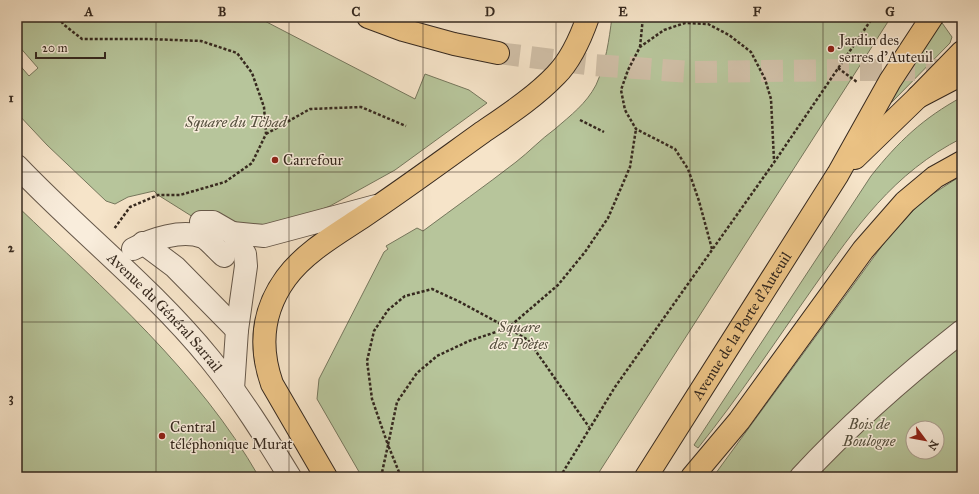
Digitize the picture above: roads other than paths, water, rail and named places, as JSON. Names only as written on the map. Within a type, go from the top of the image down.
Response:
[{"type":"main road","points":[[368,17],[403,30],[454,44],[498,53]]},
{"type":"main road","points":[[326,477],[272,384],[265,358],[266,323],[270,308],[280,287],[297,265],[328,240],[532,97],[556,76],[563,68],[572,52],[588,17]]},
{"type":"main road","name":"Avenue de la Porte d'Auteuil","points":[[646,477],[838,174],[890,81],[932,17]]},
{"type":"main road","name":"Avenue de la Porte d'Auteuil","points":[[838,174],[918,97],[962,52]]},
{"type":"main road","points":[[918,97],[962,74]]},
{"type":"main road","points":[[692,477],[739,421],[863,250],[905,202],[935,177],[962,162]]},
{"type":"street","name":"Avenue du Général Sarrail","points":[[17,166],[77,225],[114,258],[210,359],[263,432],[290,477]]},
{"type":"street","points":[[201,222],[213,222],[232,233],[264,236],[381,204]]},
{"type":"street","points":[[232,233],[245,254],[246,266],[237,330],[233,389]]},
{"type":"street","points":[[114,258],[143,243],[164,236],[182,234],[204,237],[224,256]]},
{"type":"street","points":[[143,243],[175,267],[237,330]]},
{"type":"street","points":[[801,477],[864,413],[962,331]]},
{"type":"tunnel","points":[[498,53],[594,65],[691,72],[960,70]]},
{"type":"place","name":"Jardin des serres d’Auteuil","points":[[831,49]]},
{"type":"place","name":"Carrefour","points":[[275,160]]},
{"type":"place","name":"Central téléphonique Murat","points":[[162,436]]},
{"type":"park label","name":"Square du Tchad","points":[[236,122]]},
{"type":"park label","name":"Square des Poètes","points":[[519,336]]},
{"type":"park label","name":"Bois de Boulogne","points":[[869,432]]}]
